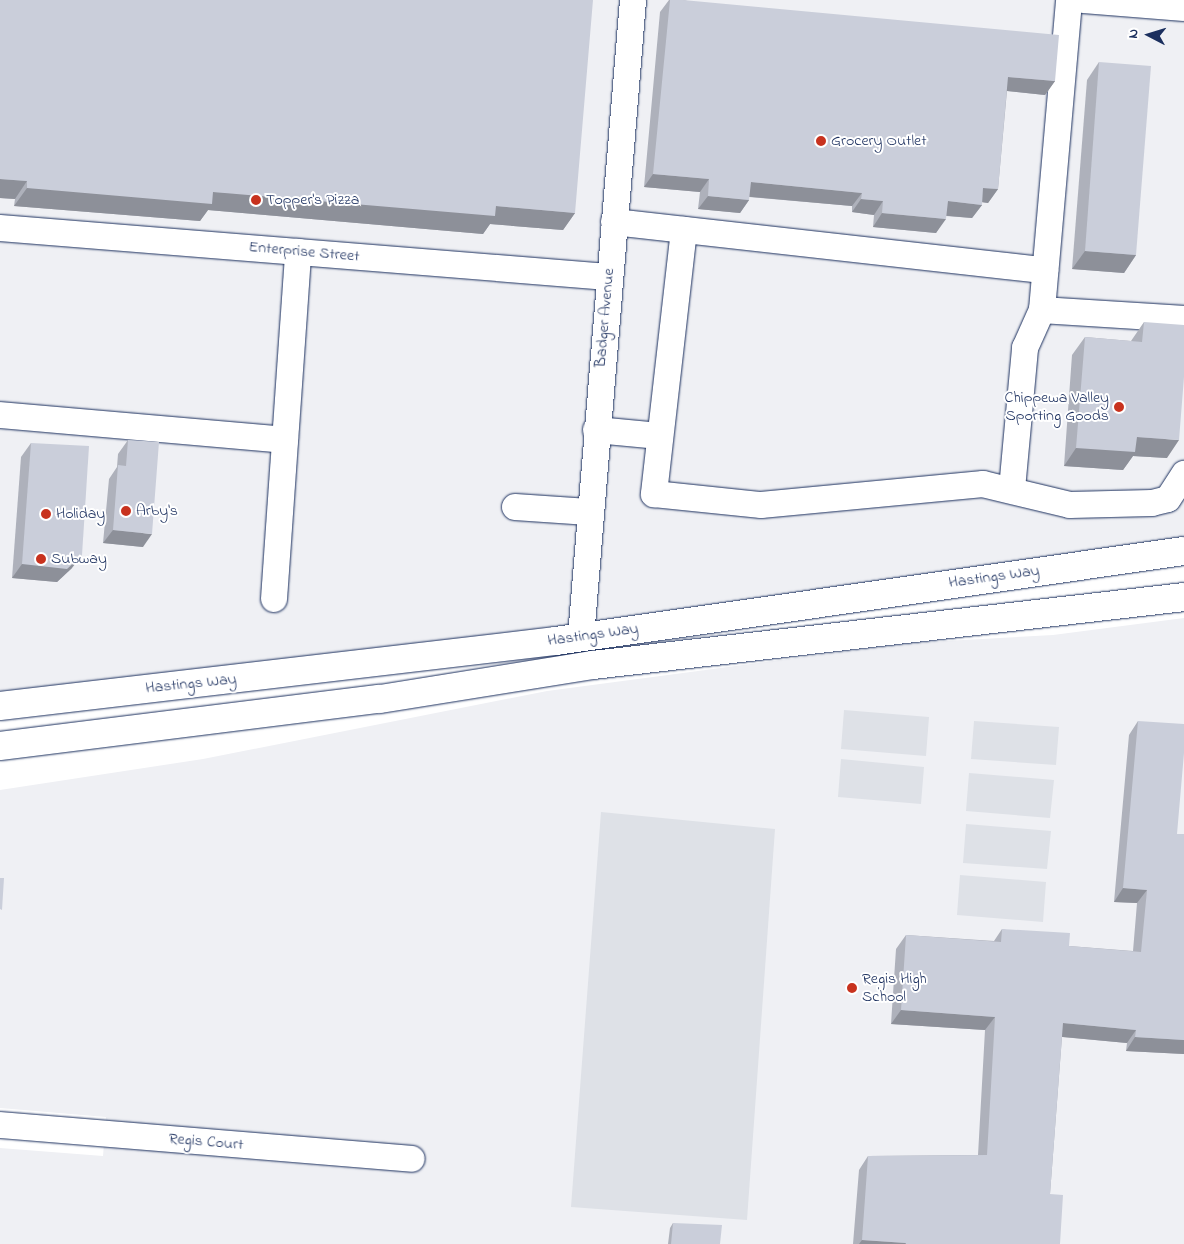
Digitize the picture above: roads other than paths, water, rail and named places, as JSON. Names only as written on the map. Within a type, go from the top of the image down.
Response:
[{"type":"main road","name":"Hastings Way","points":[[0,706],[580,637],[1184,551]]},
{"type":"main road","name":"Hastings Way","points":[[0,746],[380,700],[593,665],[1184,597]]},
{"type":"main road","points":[[380,700],[469,672],[553,660],[576,648],[580,637]]},
{"type":"street","name":"Badger Avenue","points":[[580,637],[608,277],[633,0]]},
{"type":"street","points":[[1012,489],[1025,348],[1042,310],[1069,0]]},
{"type":"street","points":[[1084,0],[1184,8]]},
{"type":"street","points":[[614,222],[1045,270]]},
{"type":"street","name":"Enterprise Street","points":[[0,228],[608,277]]},
{"type":"street","points":[[684,230],[654,494],[761,506],[983,484],[1012,489],[1070,505],[1152,503],[1168,499],[1184,474]]},
{"type":"street","points":[[274,599],[298,252]]},
{"type":"street","points":[[1042,310],[1184,320]]},
{"type":"street","points":[[0,415],[285,440]]},
{"type":"street","points":[[596,430],[660,436]]},
{"type":"street","points":[[515,507],[589,512]]},
{"type":"street","name":"Regis Court","points":[[0,1125],[412,1159]]},
{"type":"place","name":"Grocery Outlet","points":[[821,141]]},
{"type":"place","name":"Topper's Pizza","points":[[256,200]]},
{"type":"place","name":"Chippewa Valley Sporting Goods","points":[[1119,407]]},
{"type":"place","name":"Arby's","points":[[126,511]]},
{"type":"place","name":"Holiday","points":[[46,514]]},
{"type":"place","name":"Subway","points":[[41,559]]},
{"type":"place","name":"Regis High School","points":[[852,988]]}]
